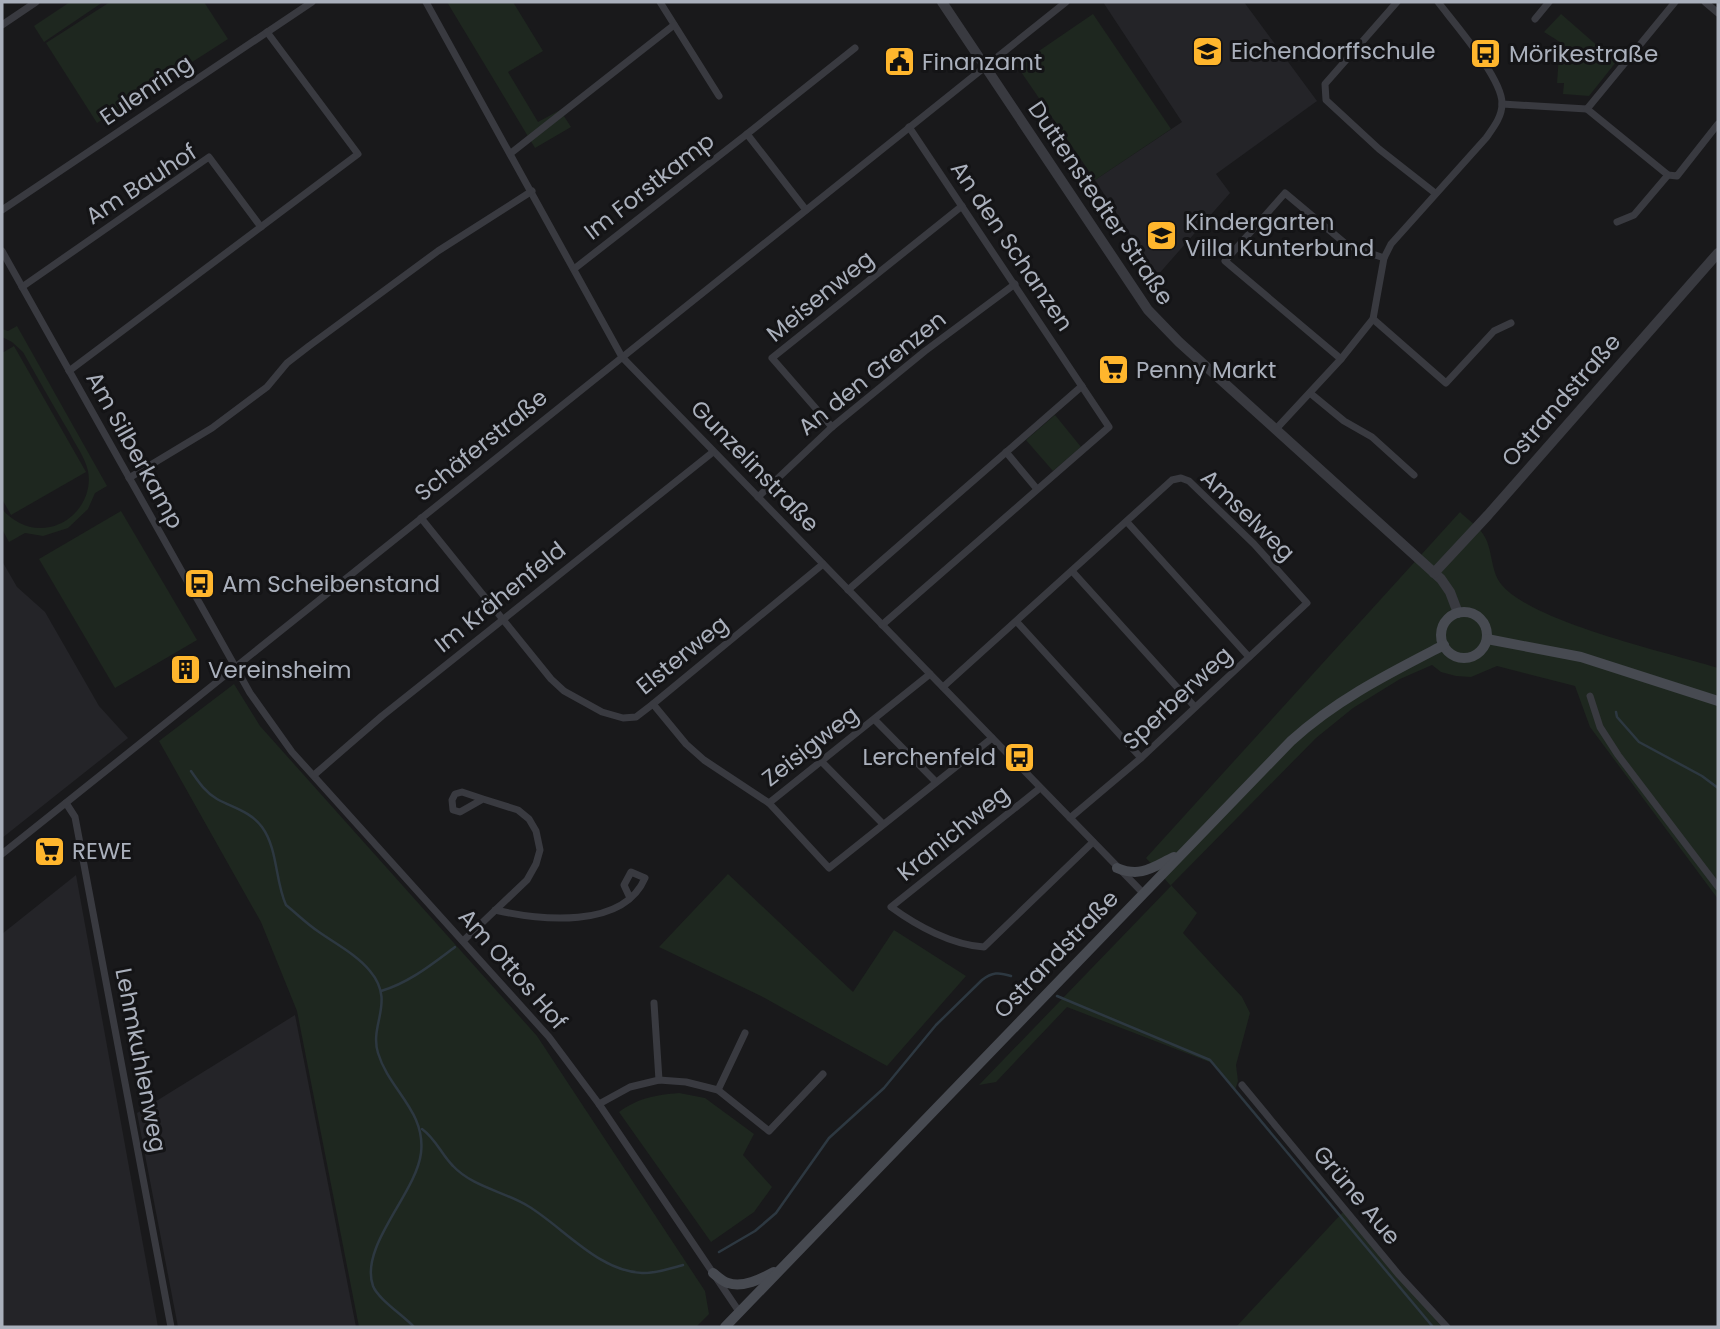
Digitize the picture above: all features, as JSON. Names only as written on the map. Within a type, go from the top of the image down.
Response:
[{"type":"main road","points":[[1468,612],[1477,616],[1486,628],[1487,639],[1480,651],[1468,657],[1454,655],[1444,645],[1441,636],[1443,626],[1449,618],[1468,612]]},
{"type":"main road","points":[[1487,639],[1581,657],[1718,701]]},
{"type":"main road","name":"Ostrandstraße","points":[[725,1327],[1291,740],[1321,715],[1363,687],[1444,645]]},
{"type":"main road","points":[[1117,868],[1139,873],[1180,854]]},
{"type":"main road","points":[[713,1273],[728,1283],[743,1283],[759,1280],[782,1268]]},
{"type":"street","points":[[2,25],[36,2]]},
{"type":"street","name":"Eulenring","points":[[2,210],[312,2]]},
{"type":"street","name":"Gunzelinstraße","points":[[428,2],[622,358],[1143,893]]},
{"type":"street","points":[[660,2],[719,96]]},
{"type":"street","name":"Duttenstedter Straße","points":[[942,2],[1148,310],[1179,342],[1434,573],[1450,592],[1458,613]]},
{"type":"street","name":"Schäferstraße","points":[[2,854],[1066,2]]},
{"type":"street","points":[[1397,2],[1325,84],[1326,100],[1379,149],[1435,193]]},
{"type":"street","points":[[1276,429],[1341,359],[1373,319],[1384,258],[1391,244],[1486,138],[1498,121],[1502,104],[1492,75],[1437,2]]},
{"type":"street","points":[[1535,19],[1549,2]]},
{"type":"street","points":[[1587,109],[1675,2]]},
{"type":"street","points":[[1705,2],[1718,13]]},
{"type":"street","points":[[511,153],[674,25]]},
{"type":"street","points":[[69,371],[358,153],[267,32]]},
{"type":"street","name":"Im Forstkamp","points":[[574,270],[855,48]]},
{"type":"street","points":[[1502,104],[1587,109],[1668,175],[1677,176],[1718,124]]},
{"type":"street","name":"An den Schanzen","points":[[882,625],[1109,426],[909,127]]},
{"type":"street","name":"Im Forstkamp","points":[[747,134],[806,211]]},
{"type":"street","name":"Am Bauhof","points":[[22,287],[209,157],[261,227]]},
{"type":"street","points":[[1617,222],[1634,215],[1668,175]]},
{"type":"street","points":[[129,478],[212,428],[267,387],[287,363],[309,346],[438,251],[532,191]]},
{"type":"street","points":[[1341,359],[1225,261],[1285,193],[1348,245],[1384,258]]},
{"type":"street","name":"Meisenweg","points":[[832,427],[772,358],[962,206]]},
{"type":"street","name":"Am Silberkamp","points":[[2,250],[235,667]]},
{"type":"street","name":"Ostrandstraße","points":[[1434,573],[1718,253]]},
{"type":"street","name":"An den Grenzen","points":[[758,497],[832,427],[925,351],[1015,284]]},
{"type":"street","points":[[1373,319],[1446,383],[1494,331],[1511,323]]},
{"type":"street","points":[[848,590],[1082,386]]},
{"type":"street","points":[[1310,393],[1344,421],[1372,437],[1414,475]]},
{"type":"street","name":"Im Krähenfeld","points":[[314,775],[382,716],[713,452]]},
{"type":"street","points":[[1006,452],[1037,489]]},
{"type":"street","name":"Amselweg","points":[[943,687],[1172,480],[1181,478],[1189,481],[1254,544],[1307,603]]},
{"type":"street","name":"Elsterweg","points":[[421,518],[551,679],[580,701],[602,712],[623,718],[636,717],[653,704],[823,564]]},
{"type":"street","points":[[1127,522],[1249,657]]},
{"type":"street","points":[[1072,571],[1195,707]]},
{"type":"street","name":"Sperberweg","points":[[1070,818],[1141,758],[1307,603]]},
{"type":"street","points":[[1017,622],[1141,758]]},
{"type":"street","name":"Am Ottos Hof","points":[[235,667],[272,726],[549,1037],[599,1104],[740,1313]]},
{"type":"street","name":"Zeisigweg","points":[[653,704],[695,752],[769,803],[930,674]]},
{"type":"street","points":[[1590,696],[1600,727],[1618,755],[1718,887]]},
{"type":"street","points":[[875,720],[936,782]]},
{"type":"street","points":[[769,803],[829,868],[992,738]]},
{"type":"street","points":[[822,762],[883,824]]},
{"type":"street","name":"Kranichweg","points":[[1040,788],[891,907],[937,934],[968,946],[984,947],[1093,842]]},
{"type":"street","points":[[463,941],[532,873],[540,850],[536,831],[529,819],[519,810],[483,799]]},
{"type":"street","name":"Lehmkuhlenweg","points":[[66,803],[75,817],[171,1327]]},
{"type":"street","points":[[495,910],[552,919],[587,916],[608,911],[630,898]]},
{"type":"street","points":[[654,1003],[659,1080]]},
{"type":"street","points":[[718,1090],[745,1033]]},
{"type":"street","points":[[599,1104],[630,1087],[659,1080],[686,1082],[718,1090],[769,1130],[823,1074]]},
{"type":"street","name":"Grüne Aue","points":[[1241,1085],[1399,1275],[1447,1327]]},
{"type":"shaded area","points":[[70,2],[103,2],[44,42],[34,26]]},
{"type":"shaded area","points":[[110,2],[204,2],[228,39],[97,123],[46,43]]},
{"type":"shaded area","points":[[447,2],[513,2],[543,51],[508,72],[538,122],[560,110],[571,127],[535,148]]},
{"type":"shaded area","name":"Eichendorffschule","points":[[1103,2],[1244,2],[1317,101],[1216,174],[1230,193],[1157,276],[1095,180],[1182,122]]},
{"type":"shaded area","points":[[1093,14],[1171,129],[1095,180],[1017,66]]},
{"type":"shaded area","points":[[1561,14],[1616,62],[1589,96],[1563,94],[1564,83],[1557,83],[1560,42],[1544,32]]},
{"type":"shaded area","points":[[17,326],[107,486],[95,493],[88,509],[68,528],[43,536],[25,533],[9,542],[2,529],[2,509],[17,522],[30,527],[43,528],[59,524],[74,514],[80,506],[88,490],[89,480],[82,456],[23,352],[2,337],[2,329],[8,331]]},
{"type":"shaded area","points":[[14,346],[86,472],[11,515],[2,499],[2,353]]},
{"type":"shaded area","points":[[1055,415],[1081,447],[1053,471],[1026,440]]},
{"type":"shaded area","points":[[121,511],[197,640],[115,688],[39,559]]},
{"type":"shaded area","points":[[1460,512],[1483,534],[1497,578],[1517,598],[1541,611],[1602,635],[1718,668],[1718,899],[1590,727],[1575,686],[1497,666],[1471,677],[1441,672],[1432,665],[1400,679],[1353,708],[1316,738],[1171,885],[1197,913],[1183,933],[1242,997],[1250,1013],[1236,1065],[1238,1081],[1235,1090],[1212,1063],[1067,1007],[996,1082],[979,1085],[1171,886],[1146,858]]},
{"type":"shaded area","points":[[2,561],[17,587],[45,612],[99,706],[128,738],[2,838]]},
{"type":"shaded area","points":[[234,684],[260,726],[537,1036],[705,1291],[709,1314],[696,1327],[359,1327],[297,1011],[261,922],[159,741]]},
{"type":"shaded area","points":[[728,874],[853,992],[894,930],[966,976],[887,1066],[761,996],[659,947]]},
{"type":"shaded area","points":[[76,875],[158,1327],[2,1327],[2,934]]},
{"type":"shaded area","points":[[295,1015],[356,1327],[178,1327],[137,1113]]},
{"type":"shaded area","points":[[679,1093],[705,1098],[754,1134],[743,1155],[772,1187],[754,1212],[711,1242],[619,1112],[648,1098]]},
{"type":"shaded area","points":[[1343,1212],[1442,1327],[1236,1327]]},
{"type":"waterway","points":[[1616,712],[1617,717],[1639,742],[1702,776],[1718,788]]},
{"type":"waterway","points":[[191,771],[213,796],[247,813],[262,827],[271,845],[286,905],[359,960],[377,982],[382,1003],[376,1042],[378,1053],[418,1125],[421,1153],[417,1169],[381,1237],[371,1270],[376,1291],[414,1327]]},
{"type":"waterway","points":[[381,991],[411,978],[455,947]]},
{"type":"waterway","points":[[719,1252],[755,1231],[776,1213],[829,1138],[884,1088],[936,1025],[982,980],[996,973],[1011,976]]},
{"type":"waterway","points":[[1057,996],[1210,1060],[1433,1327]]},
{"type":"waterway","points":[[422,1129],[461,1173],[528,1206],[582,1247],[611,1265],[642,1273],[683,1265]]},
{"type":"place","name":"Eichendorffschule","points":[[1208,51]]},
{"type":"place","name":"Mörikestraße","points":[[1486,54]]},
{"type":"place","name":"Finanzamt","points":[[899,62]]},
{"type":"place","name":"Kindergarten Villa Kunterbund","points":[[1162,235]]},
{"type":"place","name":"Penny Markt","points":[[1113,370]]},
{"type":"place","name":"Am Scheibenstand","points":[[199,584]]},
{"type":"place","name":"Vereinsheim","points":[[185,670]]},
{"type":"place","name":"Lerchenfeld","points":[[1019,757]]},
{"type":"place","name":"REWE","points":[[49,851]]}]
